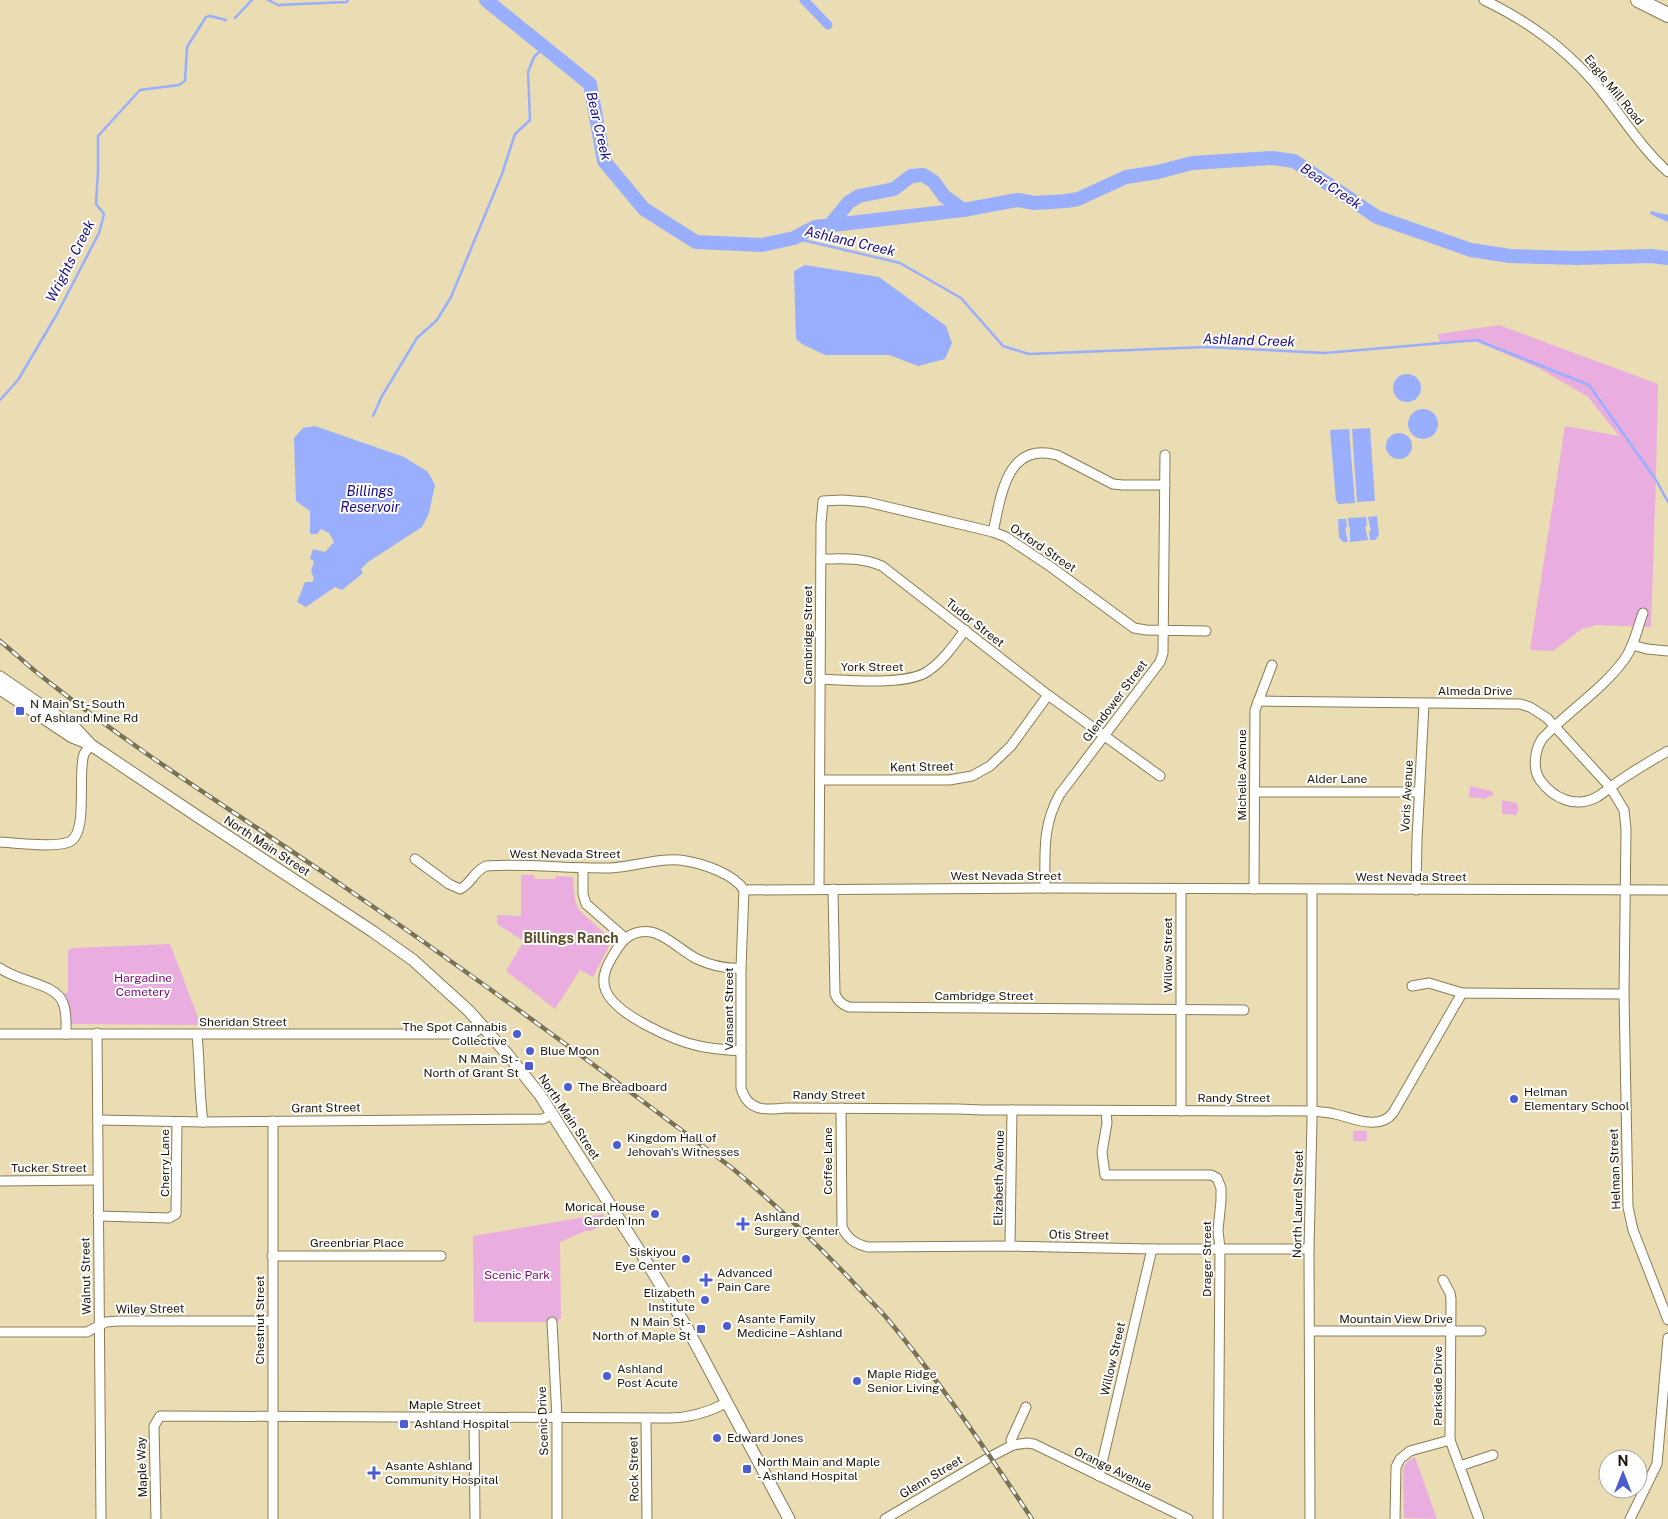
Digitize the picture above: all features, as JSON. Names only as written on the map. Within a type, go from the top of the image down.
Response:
[{"type":"highway","points":[[1638,0],[1668,15]]},
{"type":"main road","name":"North Main Street","points":[[0,677],[76,729],[91,745]]},
{"type":"main road","name":"North Main Street","points":[[0,689],[72,737],[91,745],[372,930],[413,960],[483,1026],[510,1058],[552,1114],[670,1298],[789,1519]]},
{"type":"street","name":"Eagle Mill Road","points":[[1484,0],[1544,34],[1575,62],[1594,82],[1648,153],[1668,172]]},
{"type":"street","points":[[993,532],[1008,474],[1018,462],[1036,453],[1043,452],[1057,455],[1113,484],[1165,485]]},
{"type":"street","name":"Glendower Street","points":[[1045,888],[1047,824],[1053,806],[1060,794],[1160,662],[1163,653],[1165,456]]},
{"type":"street","name":"Oxford Street","points":[[820,530],[823,501],[842,500],[867,502],[993,532],[1018,544],[1134,628],[1206,631]]},
{"type":"street","name":"Cambridge Street","points":[[819,889],[820,530]]},
{"type":"street","name":"Tudor Street","points":[[820,559],[852,558],[873,562],[882,566],[1048,695],[1160,776]]},
{"type":"street","points":[[1643,613],[1632,645],[1624,660],[1606,682],[1555,727],[1540,744],[1535,767],[1538,777],[1547,788],[1562,799],[1578,802],[1595,798],[1668,751]]},
{"type":"street","name":"York Street","points":[[820,680],[908,680],[922,675],[932,668],[946,655],[964,630]]},
{"type":"street","points":[[1632,645],[1668,651]]},
{"type":"street","name":"Michelle Avenue","points":[[1254,889],[1255,710],[1272,665]]},
{"type":"street","name":"Kent Street","points":[[820,780],[949,780],[972,776],[990,766],[1011,746],[1048,695]]},
{"type":"street","name":"Almeda Drive","points":[[1258,701],[1520,704],[1538,711],[1555,727],[1620,800],[1626,817],[1626,891]]},
{"type":"street","name":"Voris Avenue","points":[[1416,890],[1424,704]]},
{"type":"street","points":[[0,842],[61,844],[75,839],[78,835],[80,823],[84,756],[91,745]]},
{"type":"street","name":"Alder Lane","points":[[1255,792],[1419,792]]},
{"type":"street","name":"West Nevada Street","points":[[415,859],[457,889],[464,887],[478,870],[486,866],[612,868],[684,860],[718,871],[738,883],[744,890],[1045,888],[1668,890]]},
{"type":"street","points":[[582,868],[583,894],[586,904],[625,938]]},
{"type":"street","name":"Cambridge Street","points":[[833,889],[835,994],[842,1005],[849,1007],[1244,1010]]},
{"type":"street","name":"Willow Street","points":[[1181,889],[1181,1111]]},
{"type":"street","name":"Vansant Street","points":[[744,890],[741,968],[741,1088],[743,1095],[756,1107],[771,1110]]},
{"type":"street","name":"North Laurel Street","points":[[1310,1519],[1311,1331],[1309,1249],[1312,1111],[1312,890]]},
{"type":"street","name":"Helman Street","points":[[1626,891],[1624,994],[1628,1207],[1633,1230],[1668,1320]]},
{"type":"street","points":[[741,968],[721,967],[696,958],[653,931],[636,932],[625,938],[604,973],[607,993],[612,1000],[636,1019],[666,1035],[699,1046],[741,1051]]},
{"type":"street","points":[[0,968],[16,977],[54,991],[61,998],[65,1009],[66,1034]]},
{"type":"street","points":[[1412,986],[1429,983],[1462,993],[1624,994]]},
{"type":"street","name":"Randy Street","points":[[771,1110],[786,1108],[841,1108],[1312,1111],[1330,1112],[1361,1121],[1376,1122],[1387,1120],[1394,1113],[1462,993]]},
{"type":"street","name":"Sheridan Street","points":[[0,1034],[473,1034],[483,1026]]},
{"type":"street","name":"Walnut Street","points":[[97,1033],[101,1519]]},
{"type":"street","points":[[197,1035],[203,1122]]},
{"type":"street","name":"Coffee Lane","points":[[841,1108],[841,1220],[842,1228],[850,1240]]},
{"type":"street","name":"Elizabeth Avenue","points":[[1010,1246],[1012,1110]]},
{"type":"street","name":"Drager Street","points":[[1106,1111],[1107,1123],[1102,1152],[1105,1175],[1211,1175],[1220,1182],[1221,1201],[1218,1230],[1220,1249],[1218,1519]]},
{"type":"street","name":"Grant Street","points":[[98,1120],[203,1122],[543,1119],[552,1114]]},
{"type":"street","name":"Chestnut Street","points":[[272,1519],[273,1121]]},
{"type":"street","name":"Cherry Lane","points":[[98,1216],[169,1218],[176,1214],[177,1122]]},
{"type":"street","name":"Tucker Street","points":[[0,1180],[97,1180]]},
{"type":"street","name":"Otis Street","points":[[850,1240],[868,1247],[1010,1246],[1152,1249],[1309,1249]]},
{"type":"street","name":"Willow Street","points":[[1099,1476],[1152,1249]]},
{"type":"street","name":"Greenbriar Place","points":[[272,1256],[441,1256]]},
{"type":"street","name":"Parkside Drive","points":[[1443,1280],[1450,1293],[1450,1440],[1479,1519]]},
{"type":"street","name":"Wiley Street","points":[[0,1332],[80,1332],[92,1330],[106,1322],[119,1320],[272,1321]]},
{"type":"street","name":"Scenic Drive","points":[[552,1322],[557,1418],[557,1519]]},
{"type":"street","name":"Mountain View Drive","points":[[1311,1331],[1481,1331]]},
{"type":"street","points":[[1630,1519],[1654,1469],[1658,1456],[1668,1338]]},
{"type":"street","name":"Maple Street","points":[[160,1416],[646,1419],[695,1416],[712,1411],[726,1403]]},
{"type":"street","points":[[1013,1445],[1011,1440],[1026,1407]]},
{"type":"street","name":"Maple Way","points":[[156,1519],[154,1426],[160,1416]]},
{"type":"street","points":[[474,1417],[475,1519]]},
{"type":"street","name":"Rock Street","points":[[646,1419],[647,1519]]},
{"type":"street","points":[[1395,1519],[1396,1467],[1400,1459],[1410,1451],[1450,1440]]},
{"type":"street","name":"Orange Avenue","points":[[1027,1443],[1034,1444],[1188,1519]]},
{"type":"street","name":"Glenn Street","points":[[887,1518],[990,1457],[1013,1445],[1027,1443]]},
{"type":"street","points":[[1460,1466],[1493,1455]]},
{"type":"green space","points":[[1499,325],[1658,384],[1651,627],[1597,625],[1582,629],[1553,651],[1530,650],[1565,426],[1619,436],[1588,397],[1539,368],[1477,342],[1440,342],[1438,334]]},
{"type":"green space","points":[[1470,786],[1492,791],[1494,795],[1486,799],[1469,797]]},
{"type":"green space","points":[[1502,800],[1517,803],[1519,810],[1516,815],[1502,814]]},
{"type":"green space","points":[[521,875],[534,875],[535,879],[555,879],[556,876],[573,877],[575,901],[579,910],[612,940],[593,977],[580,970],[555,1009],[506,971],[524,941],[497,924],[497,915],[521,916]]},
{"type":"green space","name":"Hargadine Cemetery","points":[[170,944],[201,1025],[69,1024],[63,994],[68,992],[68,950],[73,948]]},
{"type":"green space","points":[[1353,1131],[1367,1131],[1367,1141],[1353,1141]]},
{"type":"green space","name":"Scenic Park","points":[[603,1214],[607,1222],[591,1231],[585,1231],[560,1242],[561,1318],[557,1322],[474,1322],[473,1236]]},
{"type":"green space","points":[[1415,1457],[1437,1519],[1404,1518],[1403,1468],[1408,1461]]},
{"type":"water","points":[[1651,211],[1668,215],[1668,222],[1650,214]]},
{"type":"water","points":[[805,265],[879,277],[946,326],[952,343],[945,359],[918,366],[889,355],[825,355],[802,344],[796,339],[794,271]]},
{"type":"water","points":[[1407,374],[1417,378],[1421,388],[1417,398],[1407,402],[1397,398],[1393,388],[1397,378]]},
{"type":"water","points":[[1423,409],[1434,413],[1438,424],[1434,435],[1423,439],[1412,435],[1408,424],[1412,413]]},
{"type":"water","name":"Billings Reservoir","points":[[315,426],[404,457],[428,472],[435,485],[429,513],[422,527],[368,562],[361,569],[363,573],[342,590],[335,587],[306,607],[297,602],[305,582],[312,582],[314,579],[311,571],[314,562],[310,558],[313,549],[325,552],[334,542],[329,533],[321,529],[317,534],[310,534],[310,511],[296,501],[294,438],[303,428]]},
{"type":"water","points":[[1370,428],[1375,501],[1357,502],[1352,429]]},
{"type":"water","points":[[1349,429],[1355,503],[1338,504],[1336,501],[1330,430]]},
{"type":"water","points":[[1399,433],[1408,437],[1412,446],[1408,455],[1399,459],[1390,455],[1386,446],[1390,437]]},
{"type":"water","points":[[1377,516],[1379,535],[1375,540],[1370,540],[1369,531],[1371,531],[1368,517]]},
{"type":"water","points":[[1366,517],[1367,526],[1365,526],[1368,540],[1350,542],[1348,518]]},
{"type":"water","points":[[1338,519],[1346,519],[1347,527],[1345,528],[1348,542],[1343,542],[1339,538]]},
{"type":"waterway","name":"Wrights Creek","points":[[235,18],[252,0]]},
{"type":"waterway","name":"Wrights Creek","points":[[268,0],[278,5],[347,2],[348,0]]},
{"type":"waterway","name":"Bear Creek","points":[[486,0],[590,84],[604,161],[644,209],[696,242],[762,245],[794,238],[815,227],[963,210],[1018,200],[1035,203],[1066,201],[1078,199],[1126,177],[1158,172],[1192,163],[1272,158],[1294,161],[1377,217],[1471,250],[1510,256],[1578,258],[1651,256],[1668,258]]},
{"type":"waterway","points":[[804,0],[828,25]]},
{"type":"waterway","name":"Wrights Creek","points":[[0,400],[18,380],[57,314],[99,233],[104,214],[96,204],[98,136],[140,90],[179,85],[185,81],[187,47],[206,17],[210,16],[226,20]]},
{"type":"waterway","points":[[373,416],[382,396],[417,338],[437,320],[451,297],[502,174],[515,134],[530,120],[528,72],[534,57],[544,47]]},
{"type":"waterway","name":"Bear Creek","points":[[830,225],[849,202],[859,196],[894,189],[911,176],[923,175],[933,181],[944,196],[963,210]]},
{"type":"waterway","name":"Ashland Creek","points":[[794,238],[900,263],[961,298],[1003,346],[1029,354],[1206,347],[1325,353],[1477,340],[1589,385],[1656,480],[1668,502]]},
{"type":"railway","points":[[0,641],[81,707],[490,989],[748,1181],[808,1236],[885,1316],[980,1441],[1032,1519]]},
{"type":"place","name":"N Main St - South of Ashland Mine Rd","points":[[20,711]]},
{"type":"place","name":"The Spot Cannabis Collective","points":[[517,1034]]},
{"type":"place","name":"Blue Moon","points":[[530,1051]]},
{"type":"place","name":"N Main St - North of Grant St","points":[[529,1066]]},
{"type":"place","name":"The Breadboard","points":[[568,1087]]},
{"type":"place","name":"Helman Elementary School","points":[[1514,1099]]},
{"type":"place","name":"Kingdom Hall of Jehovah's Witnesses","points":[[617,1145]]},
{"type":"place","name":"Morical House Garden Inn","points":[[655,1214]]},
{"type":"place","name":"Ashland Surgery Center","points":[[743,1224]]},
{"type":"place","name":"Siskiyou Eye Center","points":[[686,1259]]},
{"type":"place","name":"Advanced Pain Care","points":[[706,1280]]},
{"type":"place","name":"Elizabeth Institute","points":[[705,1300]]},
{"type":"place","name":"Asante Family Medicine – Ashland","points":[[727,1326]]},
{"type":"place","name":"N Main St - North of Maple St","points":[[701,1329]]},
{"type":"place","name":"Ashland Post Acute","points":[[607,1376]]},
{"type":"place","name":"Maple Ridge Senior Living","points":[[857,1381]]},
{"type":"place","name":"Ashland Hospital","points":[[404,1424]]},
{"type":"place","name":"Edward Jones","points":[[717,1438]]},
{"type":"place","name":"North Main and Maple - Ashland Hospital","points":[[747,1469]]},
{"type":"place","name":"Asante Ashland Community Hospital","points":[[374,1473]]},
{"type":"district","name":"Billings Ranch","points":[[571,938]]}]
